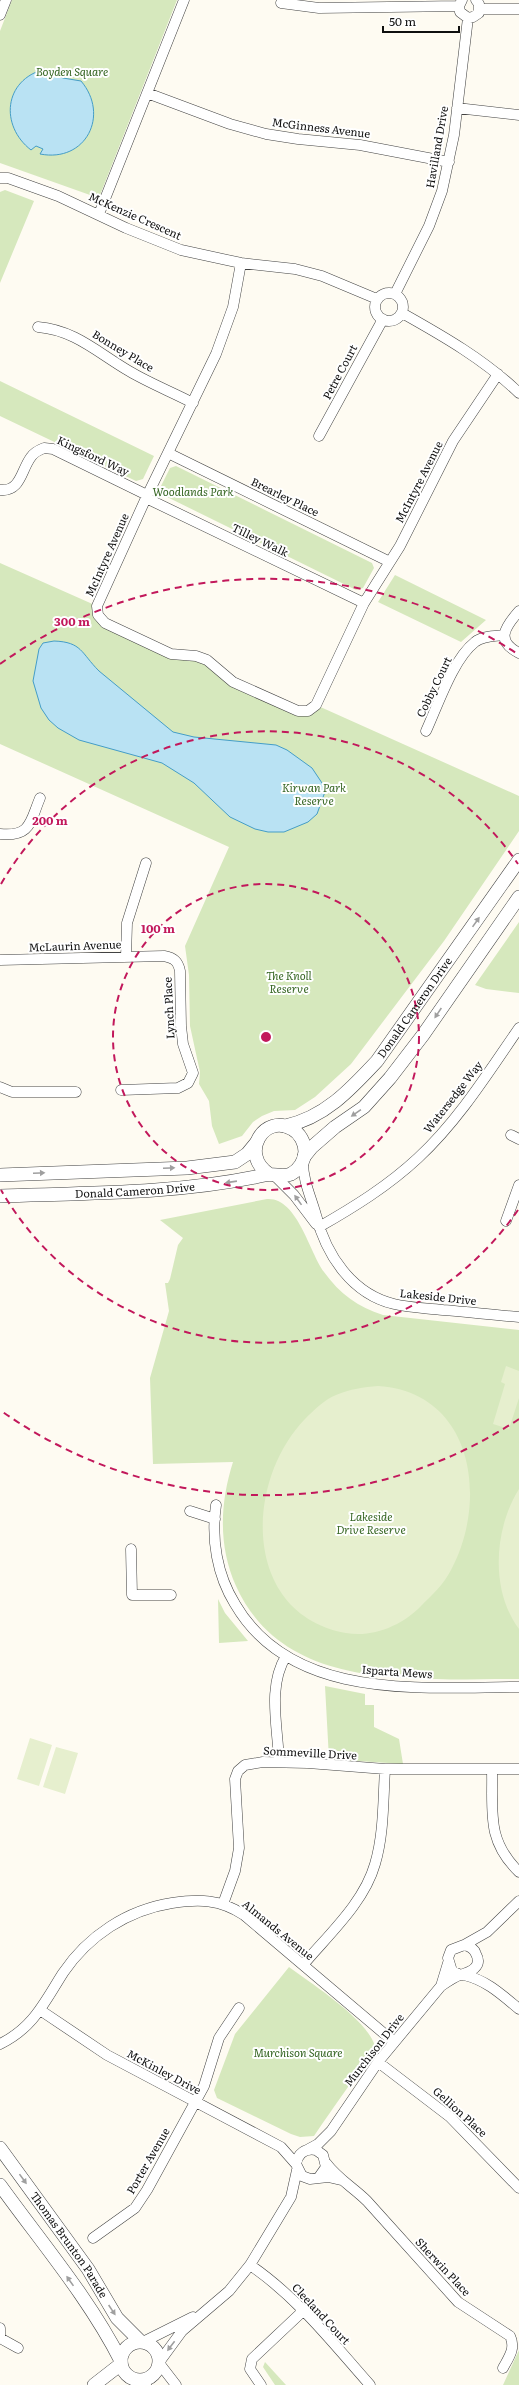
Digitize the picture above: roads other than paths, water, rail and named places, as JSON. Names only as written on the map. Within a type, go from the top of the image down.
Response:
[{"type":"street","points":[[0,15],[6,0]]},
{"type":"street","points":[[99,214],[184,0]]},
{"type":"street","points":[[281,3],[319,8],[460,3],[462,15],[468,18],[476,16],[478,4],[519,9]]},
{"type":"street","name":"Havilland Drive","points":[[395,294],[436,208],[449,162],[468,18]]},
{"type":"street","name":"McGinness Avenue","points":[[147,93],[230,124],[266,134],[298,139],[360,145],[449,162]]},
{"type":"street","points":[[457,108],[519,115]]},
{"type":"street","name":"McKenzie Crescent","points":[[0,178],[8,178],[32,185],[154,240],[181,250],[241,263],[295,269],[322,276],[377,300]]},
{"type":"street","name":"McIntyre Avenue","points":[[241,263],[233,307],[225,334],[147,496],[97,606],[98,615],[104,623],[171,654],[196,656],[207,660],[234,682],[298,711],[308,711],[316,705],[364,603],[390,562],[453,441],[498,374]]},
{"type":"street","points":[[384,294],[395,294],[402,301],[402,313],[394,319],[383,319],[376,312],[377,300],[384,294]]},
{"type":"street","points":[[402,313],[455,344],[498,374],[519,393]]},
{"type":"street","name":"Petre Court","points":[[319,436],[383,319]]},
{"type":"street","name":"Bonney Place","points":[[38,327],[68,332],[93,346],[130,371],[193,403]]},
{"type":"street","name":"Kingsford Way","points":[[0,490],[8,490],[14,487],[30,458],[44,448],[53,450],[147,496]]},
{"type":"street","name":"Brearley Place","points":[[168,453],[390,562]]},
{"type":"street","name":"Tilley Walk","points":[[147,496],[364,603]]},
{"type":"street","points":[[519,611],[506,627],[504,635],[505,642],[510,648],[519,653]]},
{"type":"street","name":"Cobby Court","points":[[426,731],[464,654],[474,642],[481,638],[504,635]]},
{"type":"street","points":[[0,834],[13,835],[22,833],[29,826],[40,798]]},
{"type":"street","name":"Donald Cameron Drive","points":[[285,1126],[299,1123],[323,1112],[351,1088],[377,1061],[519,860]]},
{"type":"street","points":[[126,957],[127,923],[146,862]]},
{"type":"street","name":"Donald Cameron Drive","points":[[304,1159],[312,1147],[329,1132],[364,1107],[390,1078],[423,1035],[519,897]]},
{"type":"street","name":"McLaurin Avenue","points":[[0,960],[164,956],[174,958]]},
{"type":"street","name":"Lynch Place","points":[[121,1090],[178,1088],[188,1083],[193,1073],[183,1044],[180,971],[174,958]]},
{"type":"street","name":"Watersedge Way","points":[[319,1227],[363,1201],[419,1158],[446,1129],[471,1097],[519,1028]]},
{"type":"street","points":[[0,1087],[12,1092],[76,1092]]},
{"type":"street","points":[[276,1126],[285,1126],[292,1129],[301,1138],[305,1149],[304,1159],[291,1174],[272,1175],[258,1164],[255,1158],[256,1143],[267,1129],[276,1126]]},
{"type":"street","name":"Donald Cameron Drive","points":[[0,1174],[187,1168],[235,1162],[247,1154],[256,1143]]},
{"type":"street","name":"Lakeside Drive","points":[[304,1159],[307,1190],[319,1227],[342,1271],[368,1293],[384,1301],[407,1306],[519,1317]]},
{"type":"street","name":"Donald Cameron Drive","points":[[0,1196],[186,1188],[272,1175]]},
{"type":"street","name":"Lakeside Drive","points":[[272,1175],[294,1195],[319,1227]]},
{"type":"street","points":[[506,1221],[519,1185]]},
{"type":"street","name":"Isparta Mews","points":[[216,1505],[215,1519],[218,1561],[230,1597],[250,1626],[286,1656],[318,1672],[366,1683],[404,1686],[519,1687]]},
{"type":"street","points":[[190,1510],[215,1519]]},
{"type":"street","points":[[130,1549],[132,1595],[171,1595]]},
{"type":"street","points":[[279,1762],[275,1681],[286,1656]]},
{"type":"street","name":"Sommeville Drive","points":[[223,1904],[235,1871],[239,1848],[235,1796],[236,1774],[241,1768],[249,1764],[279,1762],[385,1770],[519,1768]]},
{"type":"street","points":[[492,1769],[493,1819],[496,1839],[504,1856],[519,1872]]},
{"type":"street","points":[[303,1966],[351,1909],[365,1889],[375,1865],[381,1839],[385,1770]]},
{"type":"street","name":"Almands Avenue","points":[[0,2050],[11,2039],[27,2027],[40,2010],[63,1973],[81,1951],[101,1933],[115,1923],[138,1912],[162,1904],[195,1900],[223,1904],[244,1915],[394,2042]]},
{"type":"street","points":[[519,1901],[487,1932],[464,1945],[451,1950],[448,1963],[452,1971],[476,1978],[492,1987],[519,2008]]},
{"type":"street","points":[[462,1975],[475,1968],[477,1957],[487,1932]]},
{"type":"street","points":[[464,1945],[472,1948],[477,1957],[480,1970],[492,1987]]},
{"type":"street","name":"Murchison Drive","points":[[441,1986],[448,1963]]},
{"type":"street","name":"Murchison Drive","points":[[306,2151],[318,2144],[331,2132],[378,2062],[441,1986],[462,1975]]},
{"type":"street","name":"Porter Avenue","points":[[93,2238],[135,2208],[196,2102],[210,2071],[219,2038],[239,2008]]},
{"type":"street","name":"McKinley Drive","points":[[40,2010],[107,2055],[281,2147],[306,2151]]},
{"type":"street","name":"Almands Avenue","points":[[0,2044],[11,2039]]},
{"type":"street","name":"Gellion Place","points":[[378,2062],[450,2117],[519,2188]]},
{"type":"street","name":"Murchison Drive","points":[[326,2161],[331,2132]]},
{"type":"street","name":"McKinley Drive","points":[[281,2147],[297,2167]]},
{"type":"street","name":"Thomas Brunton Parade","points":[[0,2148],[88,2269],[117,2318],[141,2341]]},
{"type":"street","points":[[121,2363],[129,2376],[137,2382],[150,2378],[158,2369],[160,2362],[182,2331],[229,2291],[250,2265],[291,2197],[298,2157],[306,2151],[316,2150],[326,2161],[325,2171],[291,2197]]},
{"type":"street","name":"Sherwin Place","points":[[326,2161],[341,2180],[354,2188],[367,2201],[458,2302],[510,2336],[514,2343],[503,2368]]},
{"type":"street","points":[[297,2167],[302,2176],[317,2178]]},
{"type":"street","name":"Sherwin Place","points":[[317,2178],[341,2180]]},
{"type":"street","name":"Thomas Brunton Parade","points":[[0,2185],[75,2288],[108,2337],[121,2363]]},
{"type":"street","name":"Cleeland Court","points":[[250,2265],[275,2282],[304,2310],[370,2385]]},
{"type":"street","points":[[261,2385],[251,2372],[252,2360],[304,2310]]},
{"type":"street","points":[[94,2385],[121,2363],[124,2350],[134,2342],[141,2341],[202,2313]]},
{"type":"street","points":[[0,2328],[0,2337],[18,2348]]},
{"type":"street","points":[[141,2341],[148,2343],[157,2350],[160,2362],[176,2385]]},
{"type":"water","points":[[45,69],[63,78],[81,81],[89,94],[93,108],[93,121],[89,134],[81,144],[70,151],[56,155],[40,154],[43,149],[36,146],[31,150],[21,140],[14,129],[11,117],[11,105],[14,93],[21,83],[31,75]]},
{"type":"water","points":[[54,641],[76,646],[99,671],[173,732],[194,737],[276,745],[287,750],[312,768],[326,789],[317,814],[308,822],[284,832],[268,832],[255,829],[230,817],[194,783],[162,763],[79,740],[58,728],[49,720],[41,708],[33,681],[39,649],[43,643]]},
{"type":"park label","name":"Boyden Square","points":[[72,72]]},
{"type":"park label","name":"Woodlands Park","points":[[193,492]]},
{"type":"park label","name":"Kirwan Park Reserve","points":[[314,794]]},
{"type":"park label","name":"The Knoll Reserve","points":[[289,982]]},
{"type":"park label","name":"Lakeside Drive Reserve","points":[[371,1523]]},
{"type":"park label","name":"Murchison Square","points":[[298,2053]]}]
